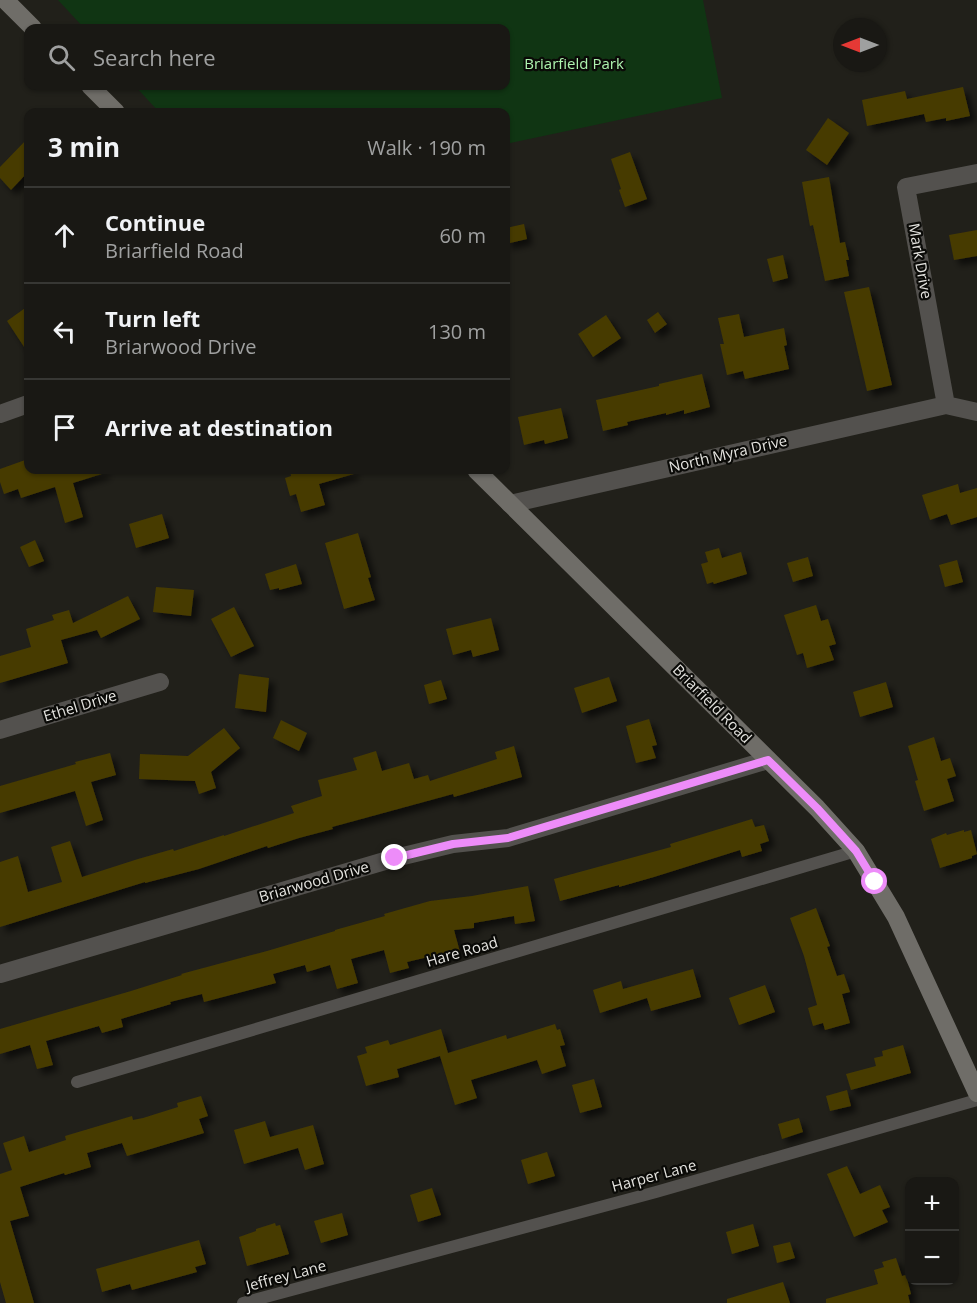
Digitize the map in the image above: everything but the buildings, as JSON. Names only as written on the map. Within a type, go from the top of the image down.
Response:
[{"type":"main road","points":[[5,0],[29,24]]},
{"type":"main road","points":[[94,90],[113,108]]},
{"type":"main road","name":"Briarfield Road","points":[[480,474],[817,808],[856,851],[897,917],[977,1093]]},
{"type":"street","name":"Mark Drive","points":[[946,405],[906,187],[977,173]]},
{"type":"street","points":[[0,414],[24,405]]},
{"type":"street","points":[[946,405],[977,412]]},
{"type":"street","name":"North Myra Drive","points":[[510,504],[946,405]]},
{"type":"street","name":"Ethel Drive","points":[[0,730],[160,682]]},
{"type":"street","name":"Briarwood Drive","points":[[0,975],[395,858],[453,844],[508,838],[768,760]]},
{"type":"lane","name":"Hare Road","points":[[77,1082],[856,851]]},
{"type":"lane","name":"Harper Lane","points":[[337,1277],[656,1192],[977,1100]]},
{"type":"lane","name":"Jeffrey Lane","points":[[243,1303],[337,1277]]},
{"type":"green space","name":"Briarfield Park","points":[[58,0],[703,0],[722,98],[510,143],[510,108],[155,108],[139,90],[510,90],[510,24],[80,24]]},
{"type":"route","points":[[395,858],[453,844],[508,838],[768,760],[817,808],[856,851],[875,882]]}]
